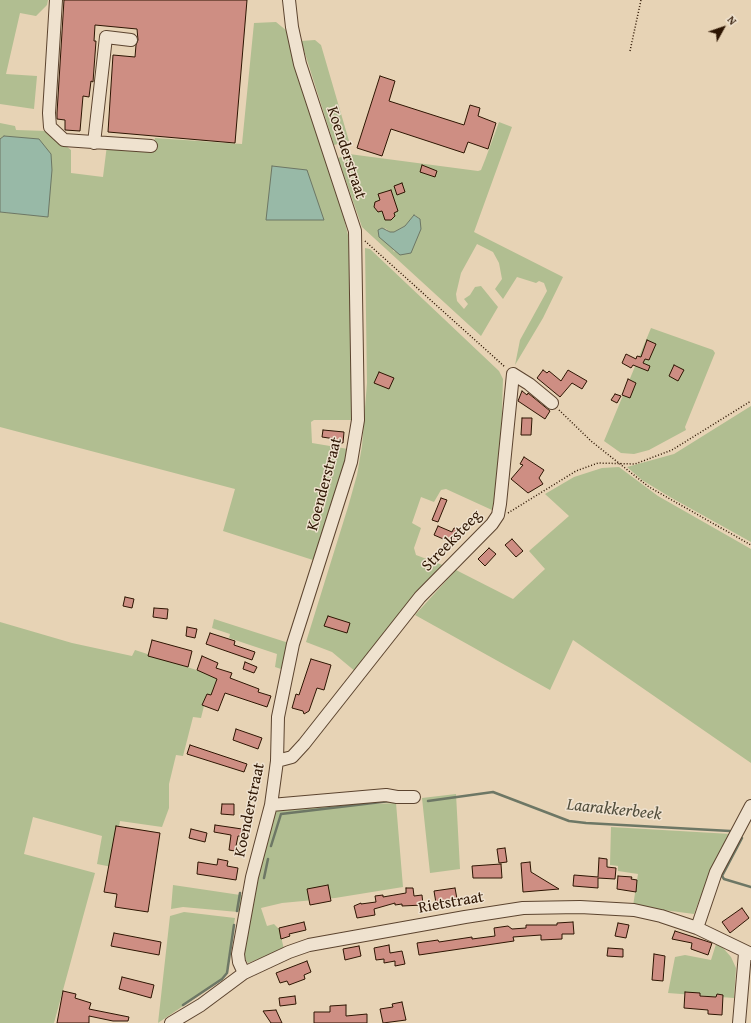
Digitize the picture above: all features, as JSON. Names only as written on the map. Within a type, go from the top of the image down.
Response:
[{"type":"street","points":[[56,0],[50,127],[64,140],[151,146]]},
{"type":"street","name":"Koenderstraat","points":[[244,973],[239,962],[241,936],[252,877],[271,805],[277,761],[278,717],[293,644],[351,462],[358,420],[355,232],[300,64],[292,27],[289,0]]},
{"type":"street","points":[[94,143],[106,37],[131,40]]},
{"type":"street","points":[[513,374],[530,384],[552,403]]},
{"type":"street","name":"Streeksteeg","points":[[277,761],[292,757],[304,744],[420,597],[492,524],[498,515],[513,374]]},
{"type":"street","points":[[271,805],[386,795],[397,797],[414,797]]},
{"type":"street","points":[[696,928],[716,872],[751,806]]},
{"type":"street","name":"Rietstraat","points":[[171,1023],[189,1019],[244,973],[289,952],[309,945],[523,908],[580,906],[634,910],[661,916],[696,928],[748,954]]},
{"type":"street","points":[[739,1023],[748,954]]},
{"type":"path","points":[[630,51],[641,0]]},
{"type":"path","points":[[355,232],[513,374]]},
{"type":"path","points":[[492,524],[540,492],[576,471],[598,463],[635,464],[672,450],[751,401]]},
{"type":"path","points":[[552,403],[591,441],[649,487],[751,545]]},
{"type":"shaded area","points":[[0,0],[48,0],[47,5],[36,16],[20,13],[6,74],[37,76],[34,109],[0,104]]},
{"type":"shaded area","points":[[276,22],[287,31],[316,131],[341,207],[348,235],[350,252],[352,329],[351,420],[314,420],[311,422],[312,443],[348,449],[316,561],[223,531],[235,489],[0,427],[0,212],[48,216],[4,136],[0,139],[0,123],[15,126],[16,130],[47,131],[71,150],[71,173],[103,177],[107,145],[152,148],[155,138],[242,144],[254,23]]},
{"type":"shaded area","points":[[315,40],[321,45],[349,141],[334,145],[301,41]]},
{"type":"shaded area","points":[[499,122],[512,127],[474,232],[563,277],[543,318],[515,365],[520,340],[547,291],[544,283],[539,281],[536,283],[517,277],[503,299],[495,289],[502,279],[499,263],[493,252],[477,244],[461,273],[456,294],[457,301],[464,309],[468,304],[464,299],[470,295],[475,287],[481,286],[498,307],[481,336],[362,227],[338,158],[349,154],[478,171],[481,170]],"holes":[[[415,215],[420,219],[394,252],[385,228],[390,232],[394,232],[405,226]]]},
{"type":"shaded area","points":[[4,136],[39,139],[51,154],[52,170],[48,217],[0,212],[0,139]]},
{"type":"shaded area","points":[[272,166],[307,170],[324,220],[266,220]]},
{"type":"shaded area","points":[[414,215],[420,219],[421,229],[411,253],[400,255],[379,237],[378,230],[382,228],[390,232],[394,232],[405,226]]},
{"type":"shaded area","points":[[365,248],[370,249],[499,371],[503,379],[501,443],[496,490],[492,510],[446,489],[441,490],[434,502],[421,497],[412,523],[421,528],[414,548],[416,555],[445,566],[356,672],[332,652],[306,642],[348,507],[357,475],[362,446],[367,383]]},
{"type":"shaded area","points":[[651,328],[713,350],[715,353],[685,427],[686,430],[649,450],[634,454],[621,453],[604,441]]},
{"type":"shaded area","points":[[751,406],[751,542],[670,497],[642,480],[627,467],[674,454]]},
{"type":"shaded area","points":[[619,467],[658,496],[751,549],[751,763],[573,640],[550,690],[415,615],[456,570],[513,599],[545,569],[529,551],[569,516],[545,494],[574,477],[602,468]]},
{"type":"shaded area","points":[[214,619],[292,644],[284,670],[275,667],[277,654],[229,638],[230,634],[212,628]]},
{"type":"shaded area","points":[[0,622],[72,643],[132,656],[135,650],[218,677],[213,697],[207,694],[201,718],[193,717],[183,756],[176,755],[169,784],[169,808],[162,827],[120,821],[112,867],[97,864],[102,836],[33,817],[24,854],[95,873],[54,1023],[0,1023]]},
{"type":"shaded area","points":[[456,794],[460,869],[430,873],[422,798]]},
{"type":"shaded area","points":[[396,803],[403,887],[335,898],[282,903],[261,908],[267,926],[274,924],[279,929],[284,949],[248,963],[242,955],[248,911],[276,809]]},
{"type":"shaded area","points":[[611,827],[731,834],[700,898],[694,914],[633,906],[638,874],[618,871],[618,866],[610,865]]},
{"type":"shaded area","points":[[173,885],[247,896],[242,910],[238,912],[183,907],[171,909]]},
{"type":"shaded area","points":[[184,912],[235,918],[226,973],[217,983],[158,1023],[170,916]]},
{"type":"shaded area","points":[[717,941],[731,957],[736,968],[734,998],[668,993],[675,957],[685,955],[711,960]]},
{"type":"building","points":[[64,0],[247,0],[235,143],[108,132],[113,55],[135,57],[138,40],[137,29],[95,25],[94,41],[96,41],[93,82],[91,81],[89,97],[83,96],[80,131],[65,130],[65,120],[57,119]]},
{"type":"building","points":[[380,76],[395,81],[389,101],[464,125],[470,105],[480,108],[478,116],[496,123],[488,149],[468,142],[464,153],[391,129],[382,156],[357,148]]},
{"type":"building","points":[[422,165],[437,171],[435,177],[420,172]]},
{"type":"building","points":[[402,183],[405,192],[397,195],[394,186]]},
{"type":"building","points":[[391,190],[398,211],[394,213],[395,216],[391,220],[385,220],[382,211],[378,212],[374,207],[375,202],[380,200],[378,194]]},
{"type":"building","points":[[647,340],[656,344],[649,360],[645,359],[643,363],[650,366],[648,371],[633,365],[631,368],[622,363],[626,354],[636,359],[637,356],[641,357]]},
{"type":"building","points":[[674,365],[684,370],[678,381],[669,376]]},
{"type":"building","points":[[543,370],[547,373],[549,371],[561,381],[568,370],[587,381],[582,389],[572,383],[560,397],[537,378]]},
{"type":"building","points":[[379,372],[394,378],[389,389],[374,383]]},
{"type":"building","points":[[628,379],[636,383],[630,398],[622,395]]},
{"type":"building","points":[[522,391],[527,395],[528,393],[550,411],[545,419],[518,401]]},
{"type":"building","points":[[615,394],[621,396],[617,403],[611,400]]},
{"type":"building","points":[[522,418],[532,418],[531,435],[521,435]]},
{"type":"building","points":[[323,430],[344,432],[343,443],[334,442],[335,439],[322,437]]},
{"type":"building","points":[[524,457],[544,470],[539,478],[543,484],[528,493],[511,479],[523,465],[520,464]]},
{"type":"building","points":[[441,498],[447,500],[438,522],[432,520]]},
{"type":"building","points":[[438,526],[452,532],[454,528],[461,530],[455,544],[434,535]]},
{"type":"building","points":[[512,539],[523,551],[516,557],[505,545]]},
{"type":"building","points":[[489,548],[496,554],[485,566],[478,559]]},
{"type":"building","points":[[125,597],[134,599],[132,608],[123,606]]},
{"type":"building","points":[[154,608],[168,609],[167,619],[153,617]]},
{"type":"building","points":[[328,616],[350,623],[347,633],[324,626]]},
{"type":"building","points":[[187,627],[197,629],[195,638],[186,636]]},
{"type":"building","points":[[210,633],[235,641],[234,645],[255,652],[252,660],[206,644]]},
{"type":"building","points":[[152,640],[192,651],[188,667],[148,656]]},
{"type":"building","points":[[202,656],[218,663],[216,668],[232,673],[230,678],[259,689],[258,692],[271,696],[267,707],[225,693],[218,711],[202,705],[207,694],[211,695],[217,679],[197,670]]},
{"type":"building","points":[[311,659],[331,665],[324,690],[317,688],[309,711],[304,714],[303,711],[292,708],[296,694],[299,695]]},
{"type":"building","points":[[245,662],[257,667],[254,673],[243,669]]},
{"type":"building","points":[[236,729],[262,738],[258,749],[233,740]]},
{"type":"building","points":[[190,745],[247,764],[244,772],[187,754]]},
{"type":"building","points":[[222,804],[234,804],[234,815],[221,814]]},
{"type":"building","points":[[215,825],[242,829],[241,836],[238,836],[235,851],[229,850],[231,835],[214,832]]},
{"type":"building","points":[[116,826],[160,833],[148,912],[115,907],[117,894],[104,892]]},
{"type":"building","points":[[191,829],[207,833],[205,842],[189,838]]},
{"type":"building","points":[[505,848],[507,862],[499,863],[497,849]]},
{"type":"building","points":[[599,858],[607,859],[607,867],[616,868],[615,879],[598,878],[598,888],[573,886],[574,875],[598,877]]},
{"type":"building","points":[[218,859],[228,861],[227,866],[238,868],[236,880],[197,874],[198,862],[217,865]]},
{"type":"building","points":[[530,862],[531,872],[559,889],[523,892],[521,863]]},
{"type":"building","points":[[501,864],[502,878],[473,878],[472,866]]},
{"type":"building","points":[[618,876],[632,877],[631,879],[637,880],[636,892],[617,889]]},
{"type":"building","points":[[328,885],[331,901],[310,905],[307,889]]},
{"type":"building","points":[[406,888],[413,888],[414,896],[422,895],[423,905],[402,906],[402,904],[395,905],[395,903],[374,909],[375,915],[357,918],[354,906],[361,903],[376,902],[375,896],[383,895],[383,897],[406,893]]},
{"type":"building","points":[[455,888],[457,899],[436,903],[434,891]]},
{"type":"building","points":[[742,908],[749,918],[730,933],[722,922]]},
{"type":"building","points":[[304,922],[306,930],[289,934],[290,936],[281,939],[279,928]]},
{"type":"building","points":[[573,922],[574,934],[562,934],[562,939],[541,940],[541,935],[513,937],[514,941],[419,955],[417,943],[495,936],[494,928],[508,926],[512,929],[526,928],[526,925],[557,925],[557,923]]},
{"type":"building","points":[[618,923],[629,925],[626,938],[615,936]]},
{"type":"building","points":[[675,931],[712,943],[708,955],[691,949],[692,943],[672,939]]},
{"type":"building","points":[[114,933],[161,942],[159,955],[111,946]]},
{"type":"building","points":[[389,945],[390,953],[402,951],[405,964],[395,966],[395,961],[384,963],[384,959],[376,960],[374,948]]},
{"type":"building","points":[[359,946],[361,956],[345,960],[343,949]]},
{"type":"building","points":[[608,948],[623,949],[623,957],[607,956]]},
{"type":"building","points":[[654,954],[665,956],[663,981],[652,980]]},
{"type":"building","points":[[307,961],[311,972],[304,975],[305,979],[289,985],[287,981],[280,983],[276,973]]},
{"type":"building","points":[[122,977],[154,985],[151,998],[119,989]]},
{"type":"building","points":[[63,991],[76,994],[75,998],[91,1003],[89,1009],[129,1017],[128,1021],[113,1021],[89,1016],[89,1023],[57,1023]]},
{"type":"building","points":[[685,992],[700,993],[700,996],[716,997],[717,994],[723,995],[722,1015],[708,1014],[708,1010],[684,1008]]},
{"type":"building","points":[[295,996],[296,1004],[280,1006],[279,998]]},
{"type":"building","points":[[402,1002],[406,1020],[383,1023],[380,1009],[393,1007],[392,1004]]},
{"type":"building","points":[[346,1005],[346,1016],[367,1014],[367,1023],[314,1023],[314,1012],[330,1012],[330,1006]]},
{"type":"building","points":[[276,1010],[282,1023],[271,1023],[263,1011]]},
{"type":"waterway","name":"Laarakkerbeek","points":[[428,801],[493,792],[569,821],[730,831]]},
{"type":"waterway","name":"Laarakkerbeek","points":[[271,846],[281,814],[390,801]]},
{"type":"waterway","name":"Laarakkerbeek","points":[[742,838],[722,876],[724,879],[751,887]]},
{"type":"waterway","name":"Laarakkerbeek","points":[[264,878],[268,859]]},
{"type":"waterway","name":"Laarakkerbeek","points":[[237,911],[240,893]]},
{"type":"waterway","name":"Laarakkerbeek","points":[[183,1005],[222,979],[227,973],[234,925]]}]
